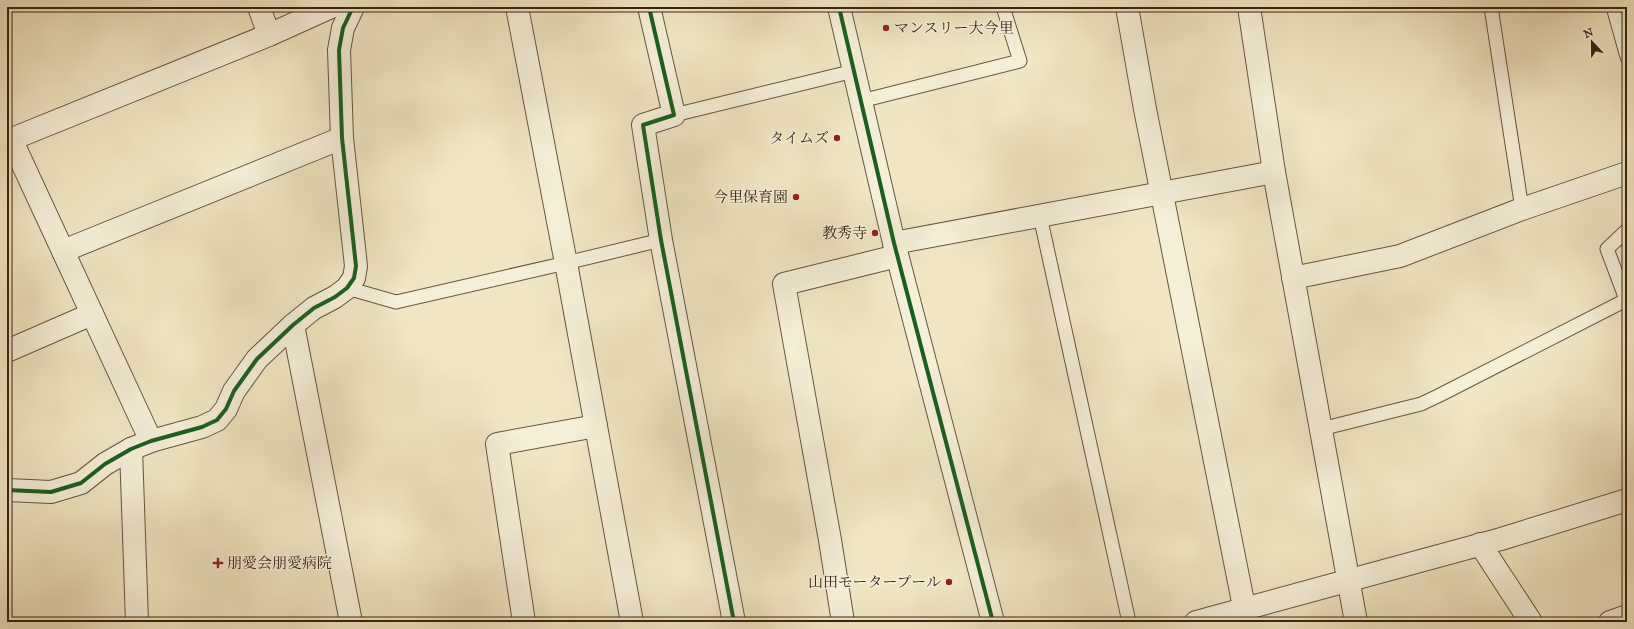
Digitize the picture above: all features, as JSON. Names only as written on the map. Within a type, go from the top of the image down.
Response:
[{"type":"street","points":[[259,7],[269,35]]},
{"type":"street","points":[[151,441],[63,251],[9,140],[269,35],[331,7]]},
{"type":"street","points":[[7,490],[51,492],[81,483],[105,464],[131,449],[151,441],[202,427],[217,420],[226,409],[234,391],[257,359],[293,325],[314,308],[335,297],[347,288],[354,278],[356,266],[342,138],[339,50],[343,28],[353,7]]},
{"type":"street","points":[[517,7],[632,622]]},
{"type":"street","points":[[649,7],[674,115],[642,126],[661,240],[734,622]]},
{"type":"street","points":[[839,7],[896,250],[993,622]]},
{"type":"street","points":[[1127,7],[1162,193],[1246,615]]},
{"type":"street","points":[[1249,7],[1274,172],[1350,580],[1356,622]]},
{"type":"street","points":[[63,251],[342,138]]},
{"type":"street","points":[[843,622],[830,540],[784,284],[896,250],[1040,216],[1274,172]]},
{"type":"street","points":[[1293,278],[1400,256],[1522,209],[1627,173]]},
{"type":"street","points":[[7,351],[92,314]]},
{"type":"street","points":[[293,325],[351,622]]},
{"type":"street","points":[[524,622],[497,444],[596,426]]},
{"type":"street","points":[[131,449],[137,622]]},
{"type":"street","points":[[1196,622],[1246,615],[1350,580],[1480,544],[1627,500]]},
{"type":"street","points":[[1480,544],[1531,622]]},
{"type":"street","points":[[1610,622],[1627,616]]},
{"type":"lane","points":[[861,101],[1020,61],[1003,7]]},
{"type":"lane","points":[[1491,7],[1522,209]]},
{"type":"lane","points":[[1613,7],[1627,57]]},
{"type":"lane","points":[[674,115],[854,71]]},
{"type":"lane","points":[[1040,216],[1129,622]]},
{"type":"lane","points":[[1321,429],[1421,404],[1626,301],[1607,249],[1627,230]]},
{"type":"lane","points":[[347,288],[396,302],[661,240]]},
{"type":"cycle path","points":[[7,490],[51,492],[81,483],[105,464],[131,449],[151,441],[202,427],[217,420],[226,409],[234,391],[257,359],[293,325],[314,308],[335,297],[347,288],[354,278],[356,266],[342,138],[339,50],[343,28],[353,7]]},
{"type":"cycle path","points":[[649,7],[674,115],[643,125],[661,240],[734,622]]},
{"type":"cycle path","points":[[839,7],[894,243],[993,622]]},
{"type":"place","name":"マンスリー大今里","points":[[886,28]]},
{"type":"place","name":"タイムズ","points":[[837,138]]},
{"type":"place","name":"今里保育園","points":[[796,197]]},
{"type":"place","name":"教秀寺","points":[[875,233]]},
{"type":"place","name":"朋愛会朋愛病院","points":[[218,563]]},
{"type":"place","name":"山田モータープール","points":[[949,582]]}]
